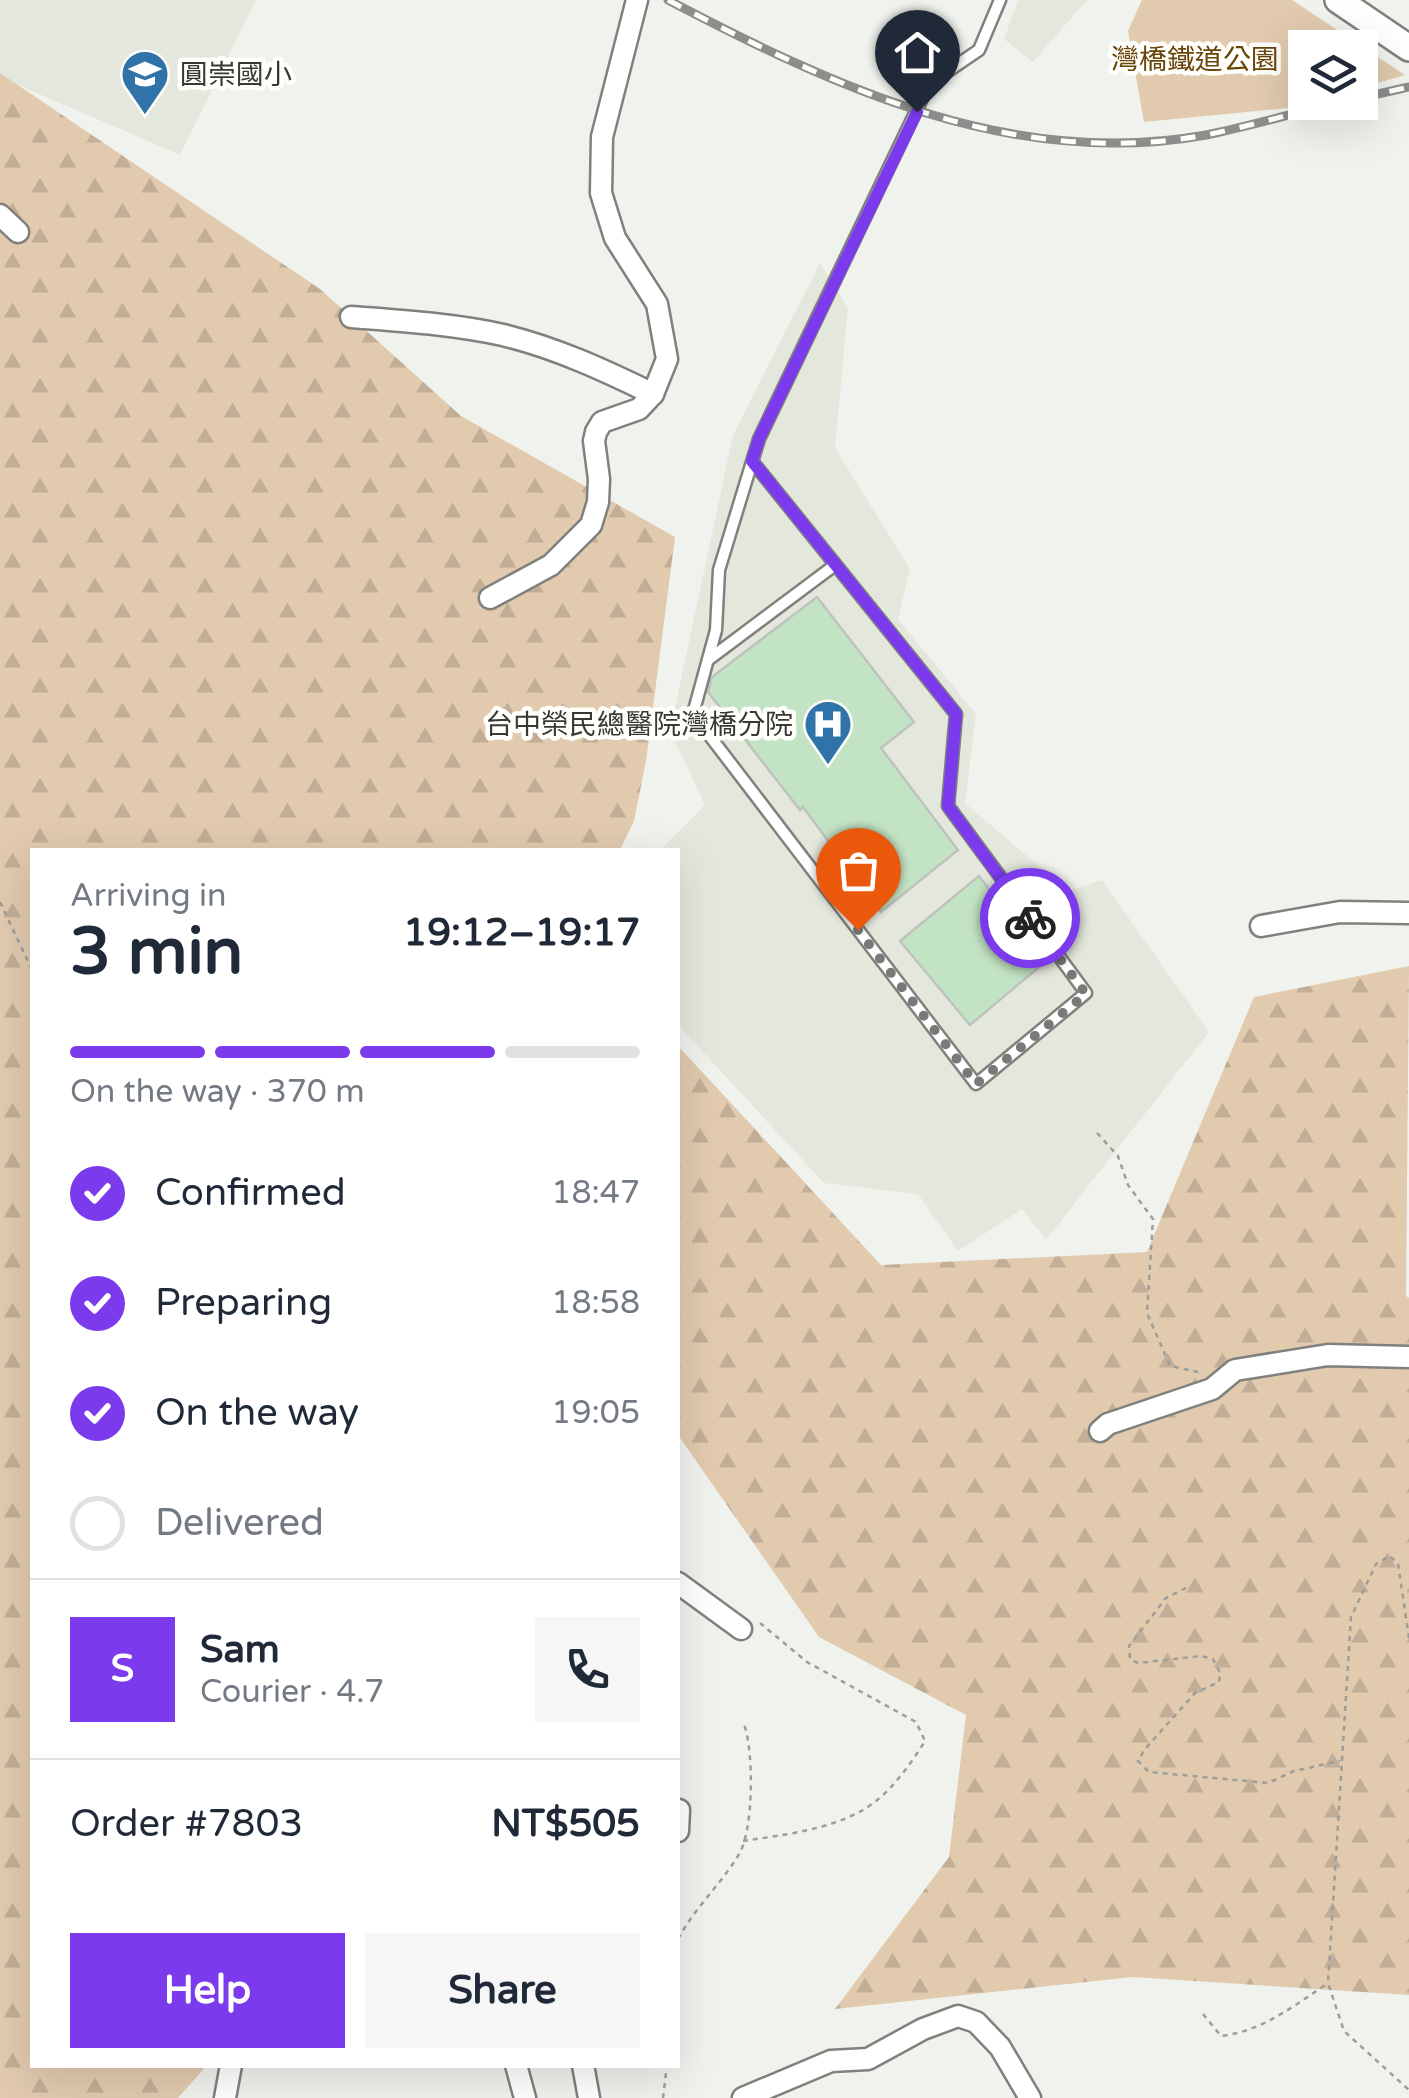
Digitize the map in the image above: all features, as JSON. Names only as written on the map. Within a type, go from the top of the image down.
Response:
[{"type":"street","points":[[490,598],[551,565],[591,524],[599,491],[596,432],[602,422],[639,409],[653,394],[667,358],[657,304],[615,238],[600,193],[602,137],[637,0]]},
{"type":"street","points":[[1338,0],[1409,48]]},
{"type":"street","points":[[0,215],[18,232]]},
{"type":"street","points":[[350,316],[456,326],[506,336],[582,360],[653,394]]},
{"type":"street","points":[[1261,926],[1340,912],[1409,913]]},
{"type":"street","points":[[1100,1431],[1108,1424],[1212,1389],[1235,1370],[1328,1355],[1409,1357]]},
{"type":"street","points":[[680,1584],[741,1629]]},
{"type":"street","points":[[743,2098],[831,2060],[868,2059],[923,2029],[958,2016],[976,2022],[1000,2047],[1030,2098]]},
{"type":"street","points":[[224,2098],[230,2068]]},
{"type":"street","points":[[517,2068],[525,2098]]},
{"type":"street","points":[[585,2068],[590,2098]]},
{"type":"lane","points":[[752,461],[956,714],[948,806],[1086,994],[976,1084],[693,714],[716,630],[719,570],[752,461],[759,439],[929,84],[979,50],[1000,0]]},
{"type":"lane","points":[[708,661],[835,564]]},
{"type":"path","points":[[0,902],[30,966]]},
{"type":"path","points":[[1097,1132],[1118,1156],[1128,1185],[1153,1220],[1147,1313],[1170,1366],[1192,1373],[1235,1370]]},
{"type":"path","points":[[1409,1638],[1398,1564],[1390,1556],[1376,1564],[1351,1617],[1328,1983],[1344,2031],[1409,2090]]},
{"type":"path","points":[[1186,1588],[1166,1598],[1129,1646],[1130,1659],[1138,1663],[1201,1656],[1213,1659],[1220,1673],[1218,1682],[1195,1693],[1138,1761],[1149,1772],[1268,1783],[1294,1771],[1341,1761]]},
{"type":"path","points":[[741,1629],[757,1621],[807,1662],[916,1722],[925,1741],[907,1770],[864,1810],[800,1832],[744,1841]]},
{"type":"path","points":[[680,1937],[742,1852],[752,1790],[750,1740],[744,1724]]},
{"type":"path","points":[[1203,2014],[1221,2036],[1242,2034],[1262,2026],[1328,1983]]},
{"type":"path","points":[[662,2098],[666,2068]]},
{"type":"shaded area","name":"圓崇國小","points":[[0,0],[256,0],[180,155],[0,77]]},
{"type":"shaded area","points":[[1018,0],[1087,0],[1033,62],[1004,39]]},
{"type":"shaded area","name":"台中榮民總醫院灣橋分院","points":[[820,263],[848,308],[835,448],[910,569],[898,619],[976,714],[965,803],[1068,891],[1102,880],[1209,1032],[1046,1240],[1022,1209],[958,1251],[918,1194],[824,1183],[680,1027],[680,848],[662,848],[705,805],[670,731],[733,435]]},
{"type":"green space","name":"灣橋鐵道公園","points":[[1142,0],[1292,0],[1337,30],[1288,30],[1288,108],[1144,122],[1128,31]]},
{"type":"green space","name":"灣橋鐵道公園","points":[[1378,57],[1405,75],[1378,83]]},
{"type":"green space","points":[[0,73],[320,289],[461,416],[675,537],[646,761],[634,821],[621,848],[30,848],[30,2068],[204,2068],[178,2098],[0,2098]]},
{"type":"green space","points":[[1409,966],[1409,1995],[1133,1977],[835,2009],[949,1857],[966,1715],[819,1637],[680,1438],[680,1048],[881,1265],[1147,1252],[1254,997]]},
{"type":"building","points":[[817,597],[914,722],[881,748],[958,850],[881,912],[803,807],[800,810],[708,692],[712,677]]},
{"type":"building","points":[[979,876],[1045,962],[970,1025],[900,941]]},
{"type":"railway","points":[[668,0],[795,63],[860,90],[995,131],[1064,141],[1134,143],[1206,135],[1288,116]]},
{"type":"railway","points":[[1378,94],[1409,87]]},
{"type":"way so far","points":[[858,930],[976,1084],[1086,994],[1030,918]]},
{"type":"place","name":"圓崇國小","points":[[145,116]]},
{"type":"place","name":"台中榮民總醫院灣橋分院","points":[[828,766]]},
{"type":"route","points":[[917,112],[759,439],[752,461],[956,714],[948,806],[1030,918]]}]
